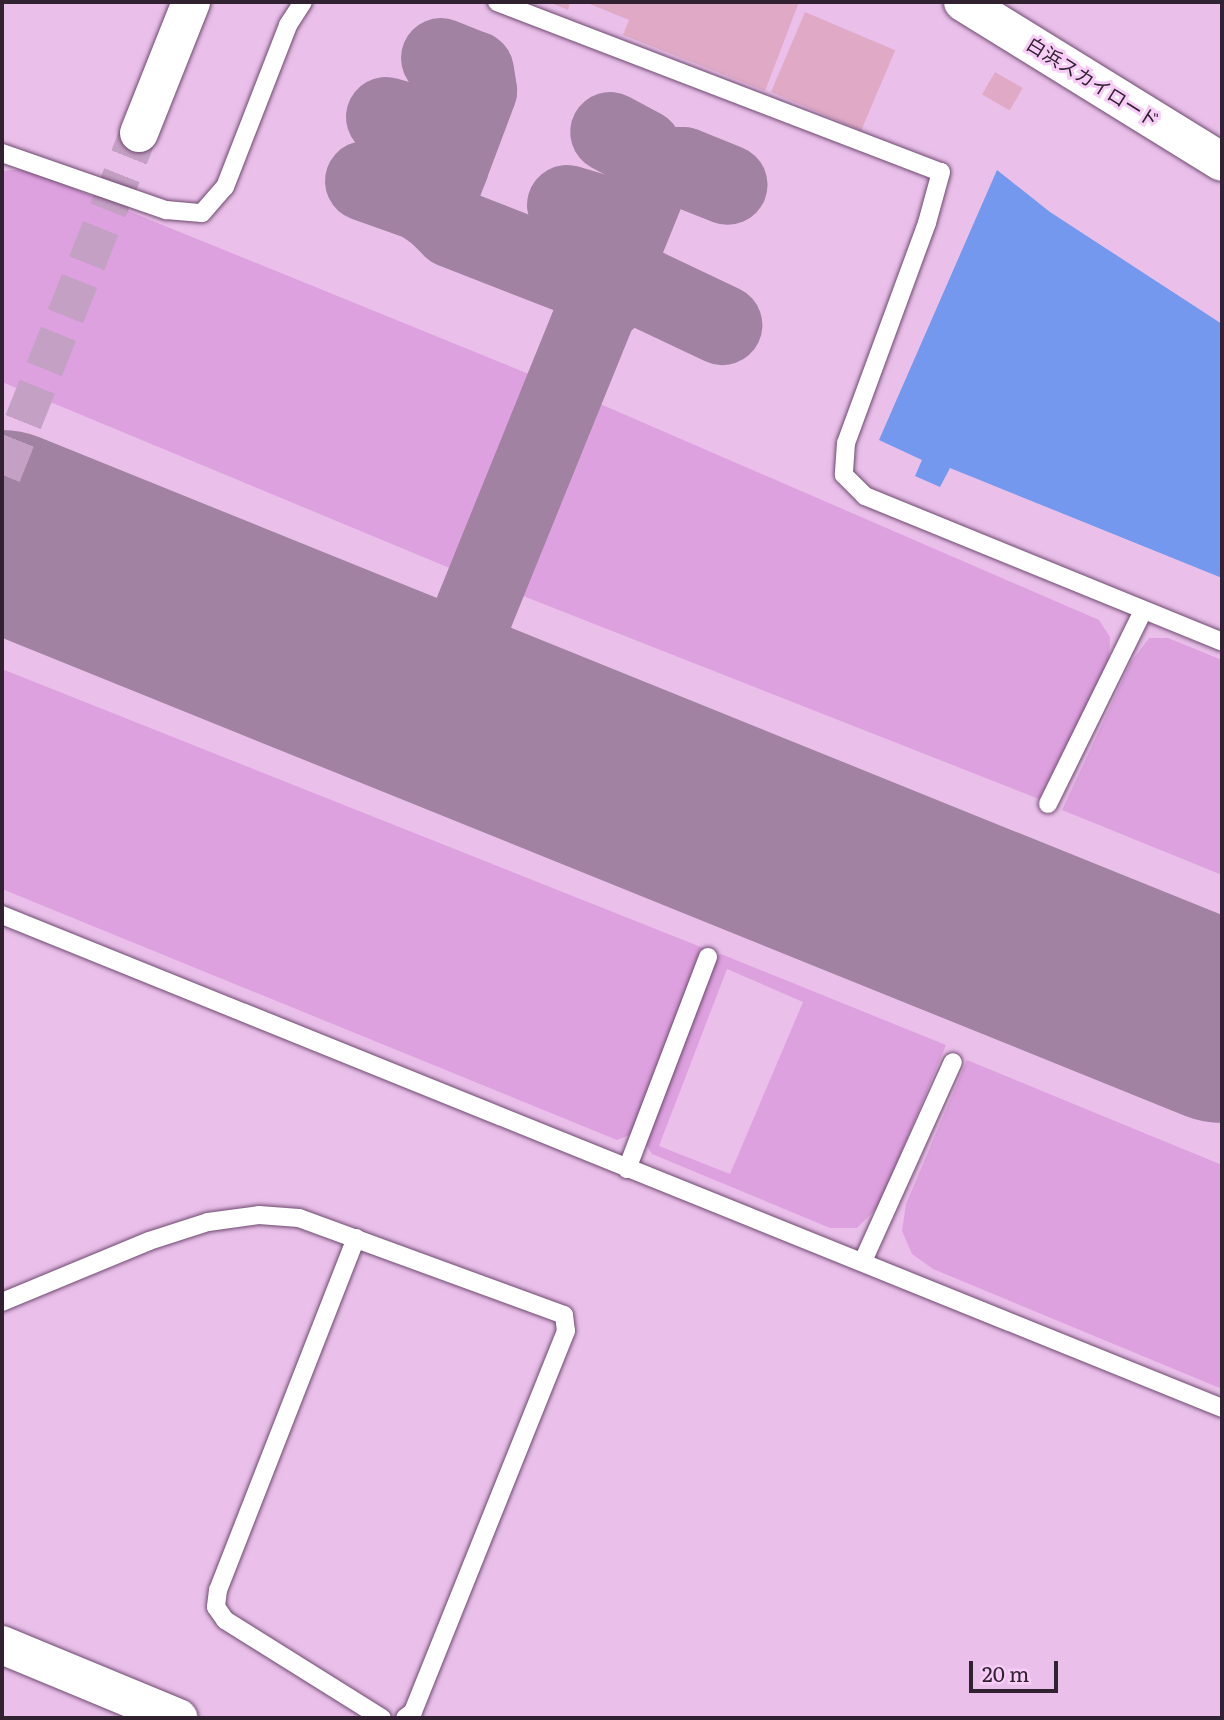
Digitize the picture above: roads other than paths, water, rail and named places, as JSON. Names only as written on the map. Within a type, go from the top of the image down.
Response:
[{"type":"main road","points":[[129,130],[188,2]]},
{"type":"main road","name":"白浜スカイロード","points":[[964,2],[1222,162]]},
{"type":"main road","points":[[2,1645],[178,1718]]},
{"type":"lane","points":[[2,153],[166,210],[202,213],[225,187],[288,25],[303,2]]},
{"type":"lane","points":[[497,2],[941,172],[927,223],[846,443],[844,475],[865,496],[1222,642]]},
{"type":"lane","points":[[1048,804],[1143,611]]},
{"type":"lane","points":[[2,915],[1222,1408]]},
{"type":"lane","points":[[627,1169],[709,957]]},
{"type":"lane","points":[[863,1261],[953,1062]]},
{"type":"lane","points":[[2,1302],[149,1241],[208,1222],[259,1215],[299,1218],[564,1315],[566,1332],[413,1712],[405,1718]]},
{"type":"lane","points":[[356,1238],[218,1590],[216,1607],[225,1620],[382,1718]]},
{"type":"water","points":[[997,170],[1050,212],[1222,324],[1222,578],[950,468],[940,487],[915,476],[922,460],[879,440]]},
{"type":"tunnel","points":[[2,475],[139,133]]}]
